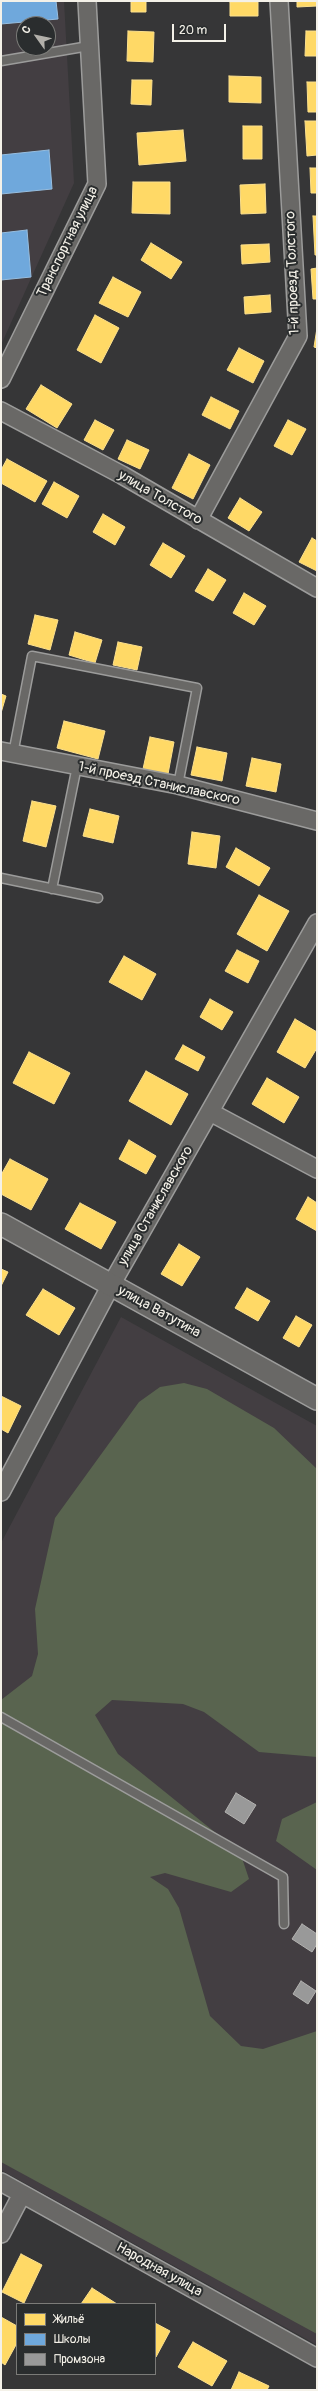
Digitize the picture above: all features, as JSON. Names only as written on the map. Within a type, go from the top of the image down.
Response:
[{"type":"street","name":"Транспортная улица","points":[[1,380],[97,184],[87,1]]},
{"type":"street","name":"1-й проезд Толстого","points":[[198,520],[298,336],[278,1]]},
{"type":"street","name":"улица Толстого","points":[[1,412],[122,474],[198,520],[317,588]]},
{"type":"street","name":"1-й проезд Станиславского","points":[[7,752],[178,785],[317,821]]},
{"type":"street","name":"улица Станиславского","points":[[1,1492],[7,1467],[317,924]]},
{"type":"street","points":[[210,1112],[317,1169]]},
{"type":"street","name":"улица Ватутина","points":[[1,1224],[317,1399]]},
{"type":"street","name":"Народная улица","points":[[1,2182],[317,2358]]},
{"type":"street","points":[[1,2234],[22,2194]]},
{"type":"lane","points":[[1,61],[89,46]]},
{"type":"lane","points":[[7,752],[32,656],[197,688],[178,785]]},
{"type":"lane","points":[[52,889],[77,766]]},
{"type":"lane","points":[[1,878],[98,898]]},
{"type":"lane","points":[[1,1717],[284,1877],[284,1924]]},
{"type":"shaded area","points":[[1,1],[64,1],[74,183],[1,345]]},
{"type":"shaded area","points":[[121,1317],[317,1426],[317,2345],[1,2170],[1,1543]]},
{"type":"green space","points":[[184,1383],[207,1389],[274,1428],[317,1469],[317,1757],[259,1752],[204,1712],[183,1704],[112,1700],[95,1715],[118,1754],[227,1842],[242,1858],[249,1879],[231,1892],[165,1873],[150,1877],[168,1889],[179,1908],[210,2016],[241,2046],[263,2049],[317,2031],[317,2334],[1,2162],[1,1700],[32,1676],[38,1654],[35,1609],[55,1518],[139,1402],[160,1387]]},
{"type":"green space","points":[[317,1802],[317,1870],[276,1841],[282,1819]]},
{"type":"building: Жильё","points":[[131,1],[146,1],[146,12],[131,12]]},
{"type":"building: Жильё","points":[[297,1],[317,1],[317,6],[297,7]]},
{"type":"building: Жильё","points":[[230,2],[258,2],[258,16],[230,16]]},
{"type":"building: Жильё","points":[[128,31],[154,32],[153,62],[127,61]]},
{"type":"building: Жильё","points":[[306,31],[317,31],[317,56],[305,56]]},
{"type":"building: Жильё","points":[[229,76],[261,77],[261,103],[229,102]]},
{"type":"building: Жильё","points":[[132,80],[152,80],[151,105],[131,104]]},
{"type":"building: Жильё","points":[[307,82],[317,82],[317,112],[308,112]]},
{"type":"building: Жильё","points":[[305,121],[317,121],[317,155],[307,156]]},
{"type":"building: Жильё","points":[[243,126],[262,126],[262,159],[243,159]]},
{"type":"building: Жильё","points":[[183,130],[186,161],[139,165],[137,133]]},
{"type":"building: Жильё","points":[[310,168],[317,168],[317,193],[311,193]]},
{"type":"building: Жильё","points":[[133,182],[170,182],[170,214],[132,213]]},
{"type":"building: Жильё","points":[[265,184],[266,213],[241,214],[240,185]]},
{"type":"building: Жильё","points":[[313,216],[317,216],[317,255],[315,255]]},
{"type":"building: Жильё","points":[[151,243],[182,262],[171,279],[141,260]]},
{"type":"building: Жильё","points":[[269,244],[270,262],[242,264],[241,245]]},
{"type":"building: Жильё","points":[[317,268],[317,299],[313,299],[311,269]]},
{"type":"building: Жильё","points":[[113,277],[141,292],[128,317],[99,303]]},
{"type":"building: Жильё","points":[[270,295],[271,312],[245,314],[244,297]]},
{"type":"building: Жильё","points":[[95,315],[119,328],[101,363],[77,350]]},
{"type":"building: Жильё","points":[[317,328],[317,348],[314,347]]},
{"type":"building: Жильё","points":[[239,348],[264,361],[253,383],[227,370]]},
{"type":"building: Жильё","points":[[41,385],[72,404],[57,428],[26,409]]},
{"type":"building: Жильё","points":[[211,397],[239,411],[230,429],[202,415]]},
{"type":"building: Жильё","points":[[95,420],[114,430],[103,450],[84,440]]},
{"type":"building: Жильё","points":[[288,420],[306,429],[292,455],[274,446]]},
{"type":"building: Жильё","points":[[127,440],[149,450],[140,469],[118,459]]},
{"type":"building: Жильё","points":[[189,454],[210,465],[193,499],[172,488]]},
{"type":"building: Жильё","points":[[7,459],[47,481],[35,502],[1,483],[1,470]]},
{"type":"building: Жильё","points":[[54,482],[79,496],[67,518],[42,504]]},
{"type":"building: Жильё","points":[[240,498],[262,512],[249,531],[228,518]]},
{"type":"building: Жильё","points":[[103,514],[125,527],[115,545],[93,532]]},
{"type":"building: Жильё","points":[[312,538],[317,541],[317,571],[299,562]]},
{"type":"building: Жильё","points":[[163,543],[185,556],[171,578],[150,565]]},
{"type":"building: Жильё","points":[[208,569],[226,580],[213,601],[195,591]]},
{"type":"building: Жильё","points":[[244,593],[266,606],[254,625],[233,613]]},
{"type":"building: Жильё","points":[[35,615],[58,620],[50,650],[28,644]]},
{"type":"building: Жильё","points":[[75,632],[102,640],[95,663],[69,655]]},
{"type":"building: Жильё","points":[[118,642],[142,647],[137,670],[113,665]]},
{"type":"building: Жильё","points":[[1,694],[6,696],[1,713]]},
{"type":"building: Жильё","points":[[64,721],[105,731],[98,759],[57,748]]},
{"type":"building: Жильё","points":[[150,737],[174,742],[168,774],[143,769]]},
{"type":"building: Жильё","points":[[197,747],[227,753],[222,781],[191,775]]},
{"type":"building: Жильё","points":[[252,758],[281,764],[276,792],[246,786]]},
{"type":"building: Жильё","points":[[32,801],[56,806],[46,847],[23,841]]},
{"type":"building: Жильё","points":[[90,809],[119,816],[113,843],[83,836]]},
{"type":"building: Жильё","points":[[192,832],[220,836],[216,868],[188,864]]},
{"type":"building: Жильё","points":[[236,848],[270,868],[259,886],[226,867]]},
{"type":"building: Жильё","points":[[259,895],[289,911],[267,951],[237,934]]},
{"type":"building: Жильё","points":[[237,950],[259,961],[248,983],[225,971]]},
{"type":"building: Жильё","points":[[124,956],[156,974],[142,1000],[109,982]]},
{"type":"building: Жильё","points":[[210,999],[233,1012],[222,1030],[200,1017]]},
{"type":"building: Жильё","points":[[295,1019],[317,1032],[317,1048],[305,1068],[277,1052]]},
{"type":"building: Жильё","points":[[183,1045],[205,1057],[198,1071],[175,1059]]},
{"type":"building: Жильё","points":[[29,1052],[70,1073],[54,1104],[13,1083]]},
{"type":"building: Жильё","points":[[146,1071],[188,1094],[171,1125],[129,1101]]},
{"type":"building: Жильё","points":[[267,1078],[299,1097],[284,1123],[252,1104]]},
{"type":"building: Жильё","points":[[129,1140],[156,1156],[146,1174],[119,1159]]},
{"type":"building: Жильё","points":[[10,1159],[48,1179],[31,1210],[1,1194],[1,1175]]},
{"type":"building: Жильё","points":[[308,1197],[317,1203],[317,1231],[296,1219]]},
{"type":"building: Жильё","points":[[80,1203],[116,1222],[101,1249],[65,1229]]},
{"type":"building: Жильё","points":[[179,1244],[200,1257],[182,1286],[161,1274]]},
{"type":"building: Жильё","points":[[1,1269],[8,1272],[1,1286]]},
{"type":"building: Жильё","points":[[247,1288],[270,1301],[258,1321],[235,1308]]},
{"type":"building: Жильё","points":[[43,1289],[75,1308],[59,1335],[26,1315]]},
{"type":"building: Жильё","points":[[296,1316],[312,1325],[299,1347],[283,1338]]},
{"type":"building: Жильё","points":[[1,1396],[21,1406],[8,1433],[1,1429]]},
{"type":"building: Жильё","points":[[21,2254],[42,2265],[24,2303],[2,2292]]},
{"type":"building: Жильё","points":[[92,2288],[115,2303],[82,2303]]},
{"type":"building: Жильё","points":[[1,2317],[16,2325],[16,2345],[5,2365],[1,2362]]},
{"type":"building: Жильё","points":[[156,2324],[170,2331],[156,2357]]},
{"type":"building: Жильё","points":[[193,2342],[227,2361],[212,2386],[178,2367]]},
{"type":"building: Жильё","points":[[239,2372],[269,2386],[267,2390],[231,2390]]},
{"type":"building: Школы","points":[[1,1],[56,1],[58,19],[56,19],[56,16],[16,16],[16,23],[1,24]]},
{"type":"building: Школы","points":[[49,150],[52,189],[1,194],[1,155]]},
{"type":"building: Школы","points":[[27,230],[31,277],[1,280],[1,233]]},
{"type":"building: Промзона","points":[[236,1793],[256,1805],[244,1824],[225,1812]]},
{"type":"building: Промзона","points":[[302,1924],[317,1934],[317,1944],[312,1952],[292,1939]]},
{"type":"building: Промзона","points":[[301,1981],[316,1991],[308,2004],[293,1994]]}]
